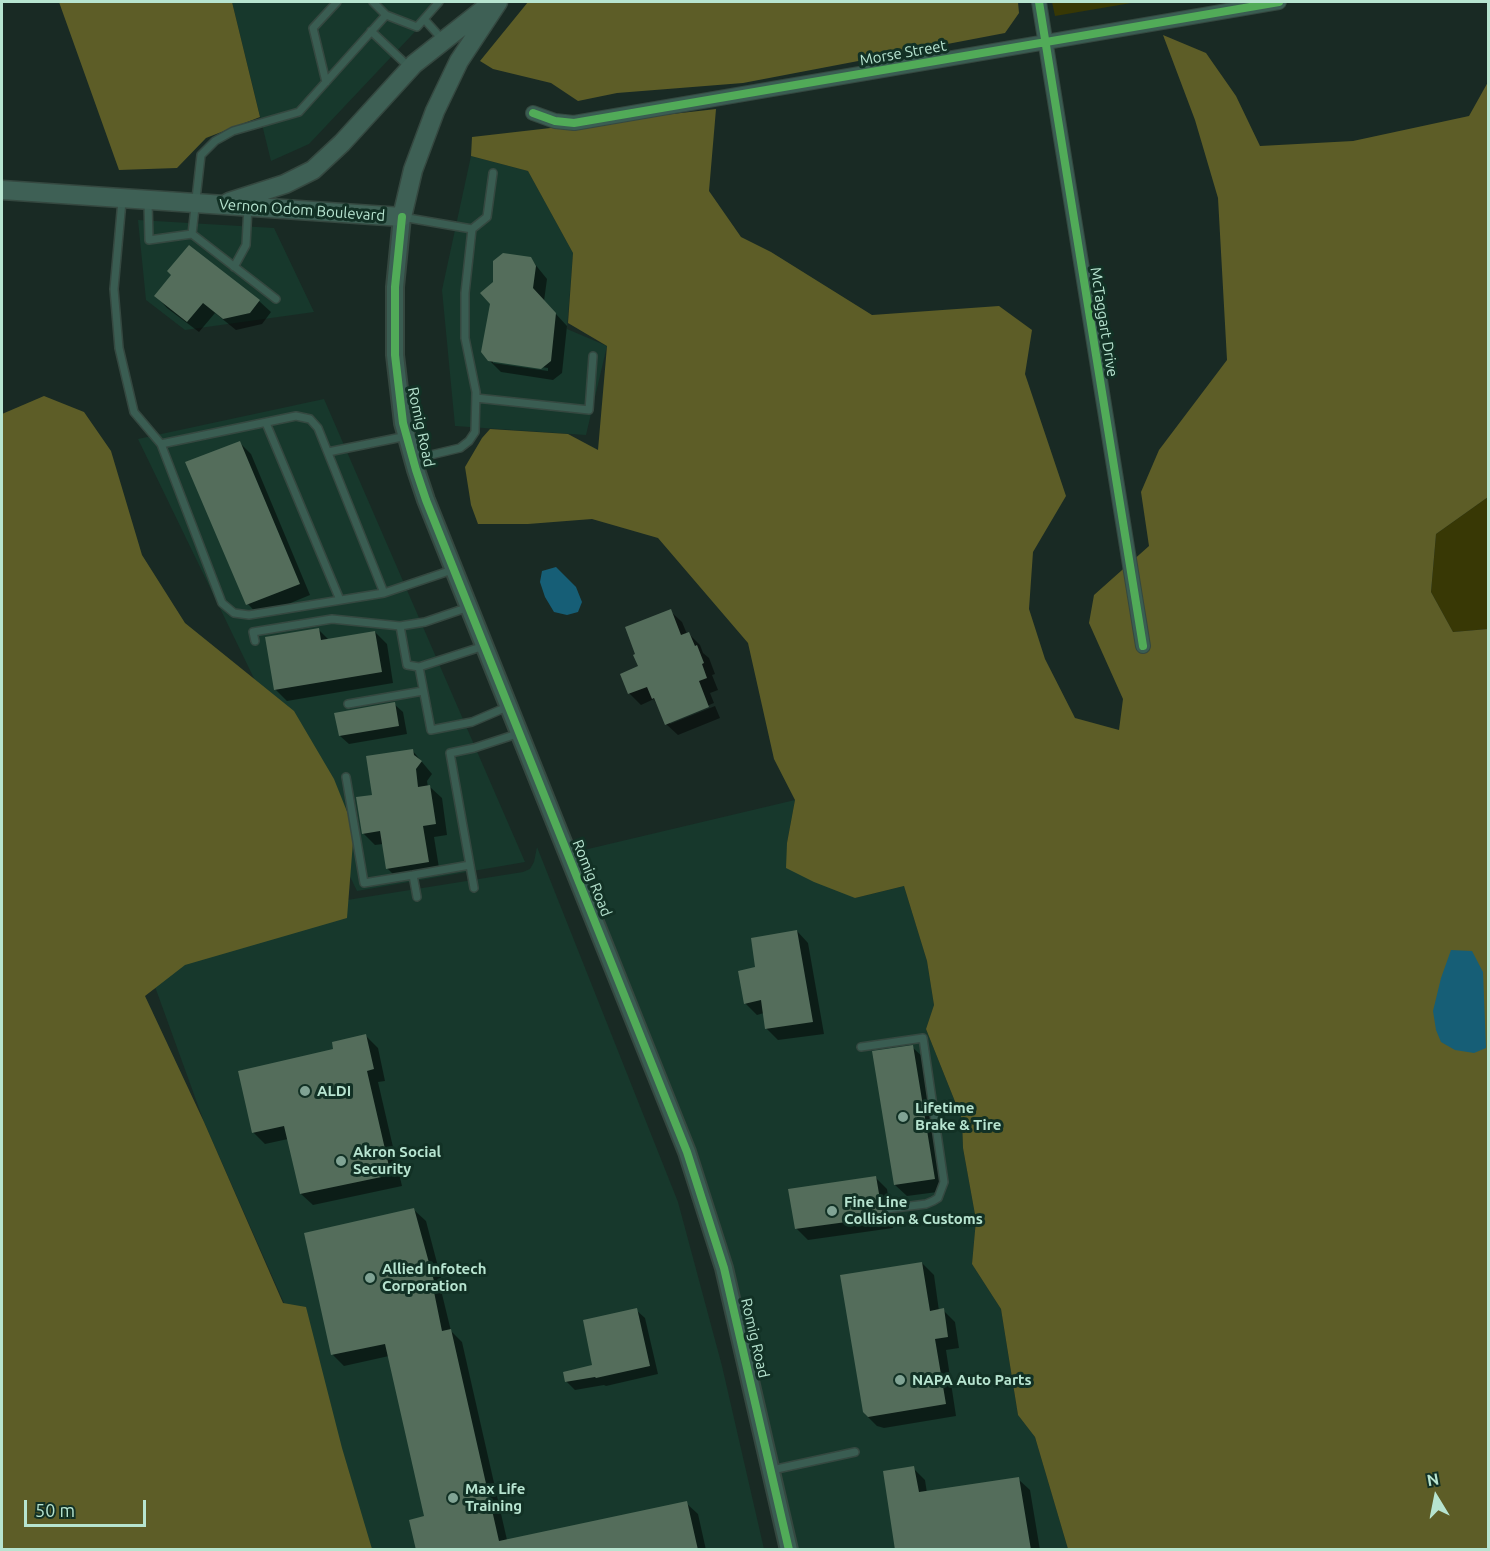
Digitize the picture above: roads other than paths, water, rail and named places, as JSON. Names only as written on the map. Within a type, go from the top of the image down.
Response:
[{"type":"main road","points":[[222,205],[285,184],[313,170],[342,143],[410,68],[443,40],[496,2]]},
{"type":"main road","name":"Vernon Odom Boulevard","points":[[2,190],[402,217],[413,170],[435,111],[459,61],[496,2]]},
{"type":"street","name":"McTaggart Drive","points":[[1039,2],[1143,646]]},
{"type":"street","name":"Morse Street","points":[[533,113],[555,121],[574,123],[1279,2]]},
{"type":"street","name":"Romig Road","points":[[402,217],[395,287],[395,344],[397,378],[413,459],[426,500],[697,1179],[724,1268],[789,1550]]},
{"type":"lane","points":[[326,82],[313,28],[337,2]]},
{"type":"lane","points":[[373,2],[386,15],[417,27],[439,2]]},
{"type":"lane","points":[[192,234],[201,155],[215,141],[233,131],[299,112],[386,15]]},
{"type":"lane","points":[[424,19],[443,40]]},
{"type":"lane","points":[[371,31],[410,68]]},
{"type":"lane","points":[[402,217],[472,229],[487,218],[493,173]]},
{"type":"lane","points":[[122,198],[114,290],[119,348],[134,412],[161,444],[222,603],[234,613],[249,615],[384,593],[454,569]]},
{"type":"lane","points":[[148,200],[149,240],[192,234],[276,299]]},
{"type":"lane","points":[[234,267],[246,245],[248,207]]},
{"type":"lane","points":[[413,459],[460,447],[469,441],[475,432],[476,398],[465,338],[465,293],[472,229]]},
{"type":"lane","points":[[476,398],[589,410],[593,356]]},
{"type":"lane","points":[[161,444],[296,416],[310,419],[318,428],[384,593]]},
{"type":"lane","points":[[266,423],[340,600]]},
{"type":"lane","points":[[328,452],[407,436]]},
{"type":"lane","points":[[255,641],[253,632],[332,619],[400,626],[425,622],[469,607]]},
{"type":"lane","points":[[400,626],[407,665],[419,667],[485,646]]},
{"type":"lane","points":[[419,667],[431,730],[472,722],[509,706]]},
{"type":"lane","points":[[348,704],[423,691]]},
{"type":"lane","points":[[474,888],[450,753],[520,733]]},
{"type":"lane","points":[[346,777],[363,884],[470,865]]},
{"type":"lane","points":[[413,875],[417,897]]},
{"type":"lane","points":[[861,1047],[923,1038],[944,1182],[943,1190],[938,1198],[926,1204],[887,1209]]},
{"type":"lane","points":[[772,1470],[855,1452]]},
{"type":"water","points":[[556,567],[576,587],[582,602],[578,612],[567,615],[554,612],[545,597],[540,582],[542,571]]},
{"type":"water","points":[[1451,950],[1472,951],[1483,972],[1486,1048],[1474,1053],[1455,1050],[1441,1042],[1436,1030],[1433,1011]]},
{"type":"place","name":"ALDI","points":[[305,1091]]},
{"type":"place","name":"Lifetime Brake & Tire","points":[[903,1117]]},
{"type":"place","name":"Akron Social Security","points":[[341,1161]]},
{"type":"place","name":"Fine Line Collision & Customs","points":[[832,1211]]},
{"type":"place","name":"Allied Infotech Corporation","points":[[370,1278]]},
{"type":"place","name":"NAPA Auto Parts","points":[[900,1380]]},
{"type":"place","name":"Max Life Training","points":[[453,1498]]}]
